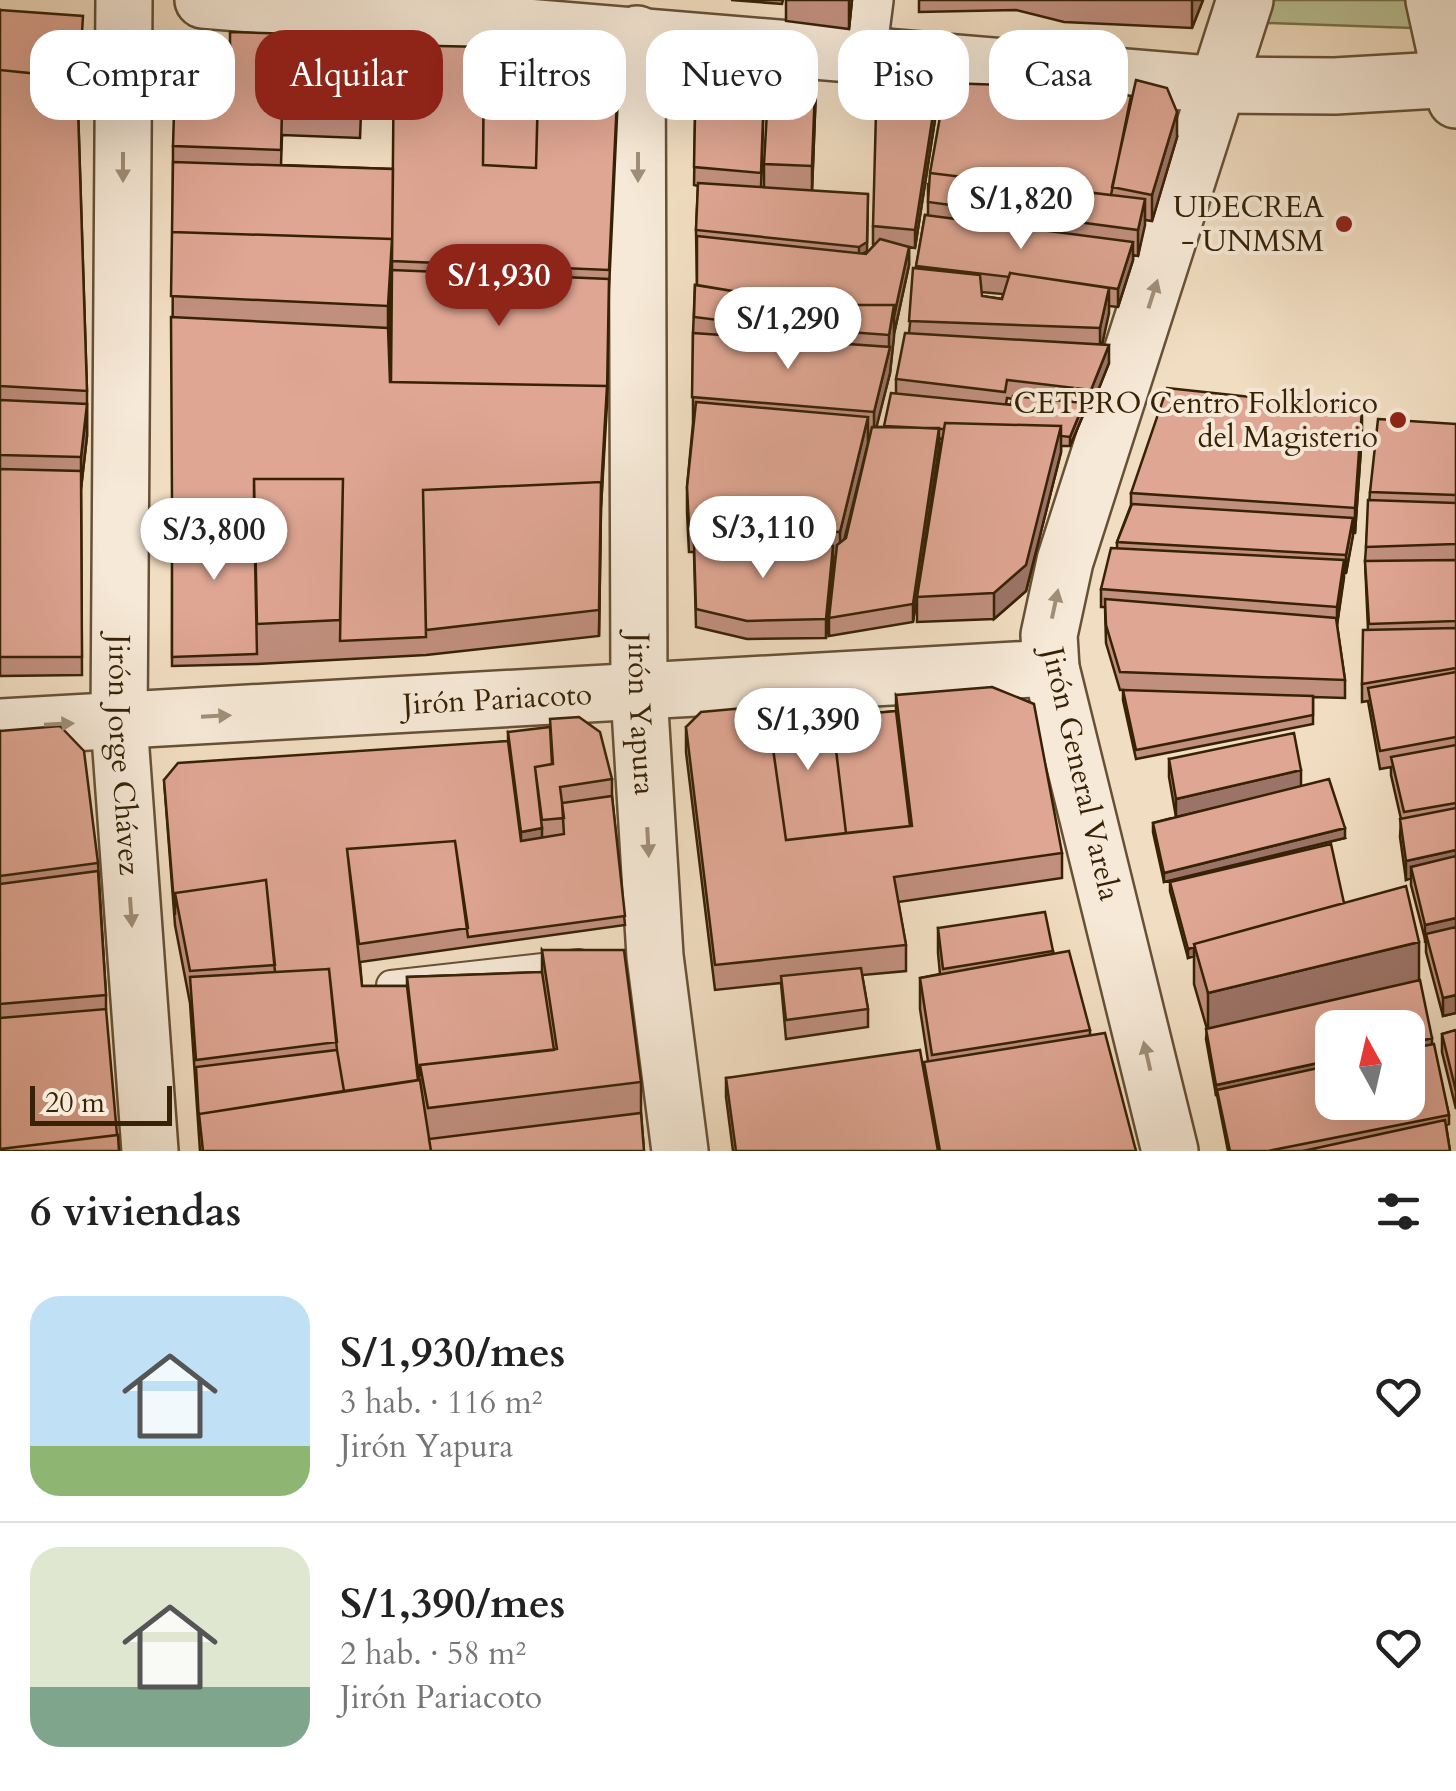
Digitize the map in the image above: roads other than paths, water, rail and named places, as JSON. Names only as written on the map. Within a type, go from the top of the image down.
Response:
[{"type":"street","name":"Jirón Jorge Chávez","points":[[124,0],[119,722],[150,1151]]},
{"type":"street","points":[[203,0],[520,12],[637,34],[838,52]]},
{"type":"street","points":[[861,30],[864,0]]},
{"type":"street","name":"Jirón General Varela","points":[[1170,1151],[1051,668],[1049,635],[1065,562],[1221,85],[1245,0]]},
{"type":"street","points":[[969,63],[1221,85],[1454,86],[1434,0]]},
{"type":"street","name":"Jirón Yapura","points":[[637,34],[639,693],[646,957],[680,1151]]},
{"type":"street","name":"Jirón Pariacoto","points":[[0,727],[1051,668]]},
{"type":"lane","points":[[391,986],[598,962]]},
{"type":"place","name":"UDECREA - UNMSM","points":[[1344,224]]},
{"type":"place","name":"CETPRO Centro Folklorico del Magisterio","points":[[1398,420]]}]
